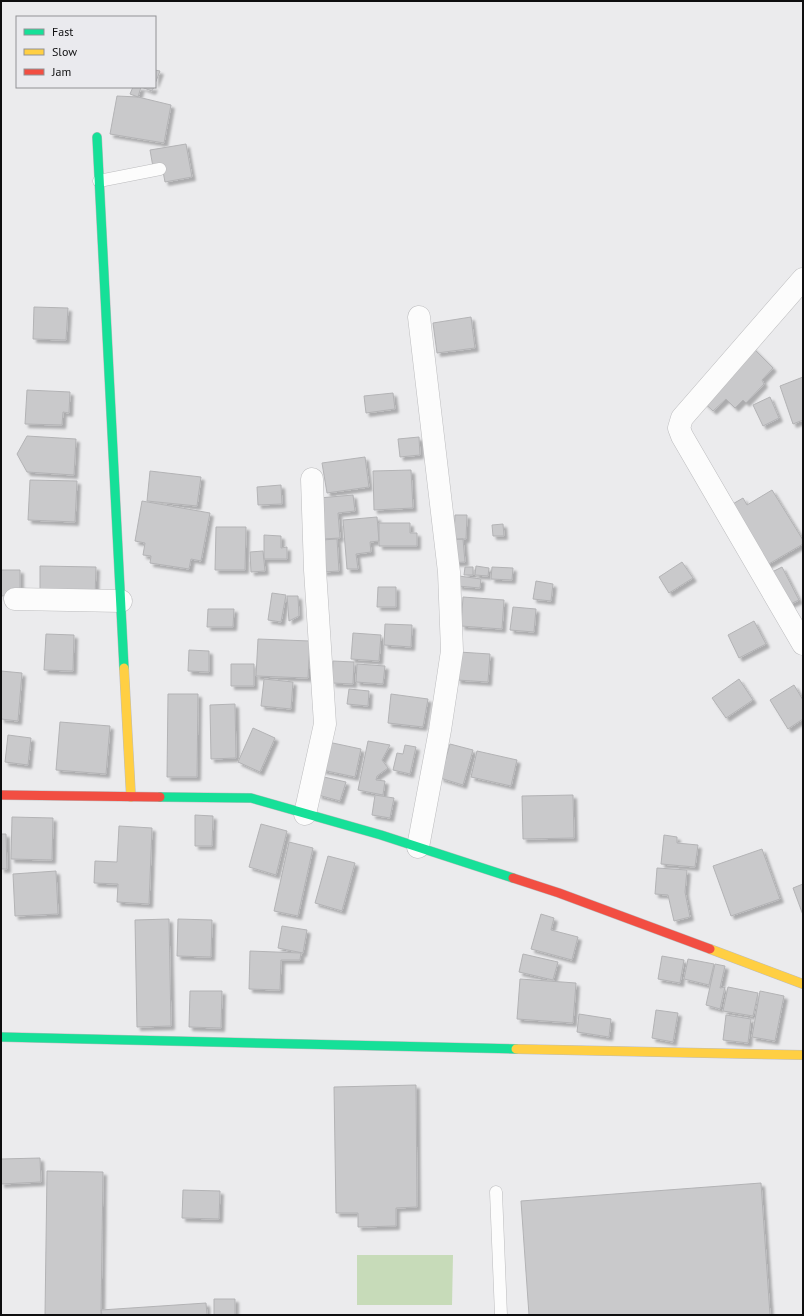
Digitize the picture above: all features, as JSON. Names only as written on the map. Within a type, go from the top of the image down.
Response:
[{"type":"street","points":[[96,137],[131,797]]},
{"type":"street","points":[[803,279],[682,418],[679,428],[682,436],[803,644]]},
{"type":"street","points":[[418,847],[440,730],[452,651],[449,572],[420,317]]},
{"type":"street","points":[[305,814],[325,724],[322,659],[315,570],[312,479]]},
{"type":"street","points":[[15,599],[121,601]]},
{"type":"street","points":[[1,795],[252,798],[418,847],[559,893],[803,984]]},
{"type":"street","points":[[1,1037],[803,1055]]},
{"type":"lane","points":[[99,181],[160,169]]},
{"type":"lane","points":[[496,1192],[501,1315]]},
{"type":"green space","points":[[357,1255],[453,1255],[452,1305],[357,1305]]},
{"type":"building","points":[[156,70],[160,71],[156,81]]},
{"type":"building","points":[[133,88],[141,88],[138,97],[130,94]]},
{"type":"building","points":[[144,88],[154,88],[152,91]]},
{"type":"building","points":[[117,96],[138,97],[171,105],[164,143],[110,134]]},
{"type":"building","points":[[186,144],[192,177],[165,182],[162,166],[153,167],[150,150]]},
{"type":"building","points":[[34,307],[68,308],[66,340],[33,339]]},
{"type":"building","points":[[471,317],[475,348],[437,353],[433,323]]},
{"type":"building","points":[[750,345],[773,368],[762,380],[764,384],[746,403],[743,400],[735,408],[726,399],[713,411],[698,397]]},
{"type":"building","points":[[803,377],[803,420],[793,424],[780,386]]},
{"type":"building","points":[[27,390],[70,392],[69,413],[63,412],[62,425],[25,424]]},
{"type":"building","points":[[393,393],[395,409],[366,413],[364,396]]},
{"type":"building","points":[[770,397],[779,418],[763,426],[753,405]]},
{"type":"building","points":[[27,436],[76,439],[74,475],[27,472],[17,454]]},
{"type":"building","points":[[419,437],[420,455],[400,457],[398,439]]},
{"type":"building","points":[[365,457],[369,487],[327,493],[322,463]]},
{"type":"building","points":[[411,470],[413,508],[374,510],[373,471]]},
{"type":"building","points":[[150,471],[201,477],[197,506],[147,501]]},
{"type":"building","points":[[30,480],[77,481],[75,522],[28,520]]},
{"type":"building","points":[[281,485],[282,504],[258,505],[257,487]]},
{"type":"building","points":[[772,490],[803,540],[803,544],[762,568],[731,505],[743,498],[747,505]]},
{"type":"building","points":[[353,495],[355,511],[338,513],[340,538],[323,539],[319,498]]},
{"type":"building","points":[[142,501],[210,513],[201,561],[191,559],[189,569],[150,563],[151,556],[143,555],[145,543],[135,541]]},
{"type":"building","points":[[455,515],[467,515],[466,539],[448,539],[454,533]]},
{"type":"building","points":[[377,517],[379,541],[370,542],[371,552],[356,554],[358,569],[347,569],[343,520]]},
{"type":"building","points":[[379,523],[410,523],[410,533],[417,533],[417,546],[379,546]]},
{"type":"building","points":[[503,524],[504,536],[493,536],[492,525]]},
{"type":"building","points":[[216,527],[246,527],[245,570],[215,570]]},
{"type":"building","points":[[264,535],[281,536],[281,548],[287,547],[287,559],[264,559]]},
{"type":"building","points":[[337,539],[339,571],[323,572],[322,540]]},
{"type":"building","points":[[463,539],[465,562],[450,563],[448,540]]},
{"type":"building","points":[[263,551],[265,571],[251,572],[250,552]]},
{"type":"building","points":[[682,562],[693,578],[669,593],[659,577]]},
{"type":"building","points":[[40,566],[96,567],[95,597],[40,596]]},
{"type":"building","points":[[476,566],[489,568],[488,576],[475,575]]},
{"type":"building","points":[[465,567],[473,567],[473,575],[464,575]]},
{"type":"building","points":[[492,567],[513,568],[512,580],[491,579]]},
{"type":"building","points":[[782,567],[799,600],[784,607],[768,574]]},
{"type":"building","points":[[1,570],[20,570],[20,595],[1,596]]},
{"type":"building","points":[[459,576],[481,579],[480,588],[458,586]]},
{"type":"building","points":[[536,581],[553,584],[551,601],[533,599]]},
{"type":"building","points":[[378,587],[396,587],[396,607],[377,607]]},
{"type":"building","points":[[272,593],[286,595],[281,622],[268,620]]},
{"type":"building","points":[[287,596],[298,596],[299,616],[289,621]]},
{"type":"building","points":[[463,597],[504,600],[502,629],[461,626]]},
{"type":"building","points":[[513,607],[536,609],[534,632],[510,630]]},
{"type":"building","points":[[208,609],[234,609],[233,627],[207,627]]},
{"type":"building","points":[[754,621],[766,644],[739,658],[728,635]]},
{"type":"building","points":[[385,624],[412,625],[411,647],[384,645]]},
{"type":"building","points":[[353,633],[381,635],[379,661],[351,659]]},
{"type":"building","points":[[46,634],[74,635],[73,671],[44,670]]},
{"type":"building","points":[[258,639],[310,641],[308,678],[256,676]]},
{"type":"building","points":[[189,650],[209,651],[209,672],[188,671]]},
{"type":"building","points":[[459,652],[490,654],[488,682],[457,680]]},
{"type":"building","points":[[333,661],[354,662],[353,684],[332,683]]},
{"type":"building","points":[[231,664],[254,664],[254,686],[231,686]]},
{"type":"building","points":[[357,664],[385,666],[383,684],[356,682]]},
{"type":"building","points":[[1,671],[22,673],[18,721],[1,719]]},
{"type":"building","points":[[264,679],[293,682],[291,709],[261,706]]},
{"type":"building","points":[[739,679],[753,700],[726,718],[712,698]]},
{"type":"building","points":[[794,685],[803,700],[803,719],[788,729],[770,700]]},
{"type":"building","points":[[349,689],[369,691],[368,706],[347,704]]},
{"type":"building","points":[[168,694],[198,694],[197,777],[167,777]]},
{"type":"building","points":[[391,694],[428,699],[423,727],[388,723]]},
{"type":"building","points":[[235,704],[236,758],[211,759],[210,705]]},
{"type":"building","points":[[60,722],[110,726],[106,774],[56,770]]},
{"type":"building","points":[[253,728],[275,738],[260,772],[238,762]]},
{"type":"building","points":[[8,735],[31,738],[28,765],[5,762]]},
{"type":"building","points":[[368,741],[390,745],[382,760],[388,768],[377,776],[376,780],[385,781],[383,795],[358,790]]},
{"type":"building","points":[[328,742],[361,749],[355,777],[322,770]]},
{"type":"building","points":[[450,744],[473,750],[463,785],[440,778]]},
{"type":"building","points":[[405,745],[416,747],[410,774],[393,770],[397,753],[403,754]]},
{"type":"building","points":[[477,751],[517,760],[511,786],[471,777]]},
{"type":"building","points":[[324,777],[346,782],[340,801],[318,795]]},
{"type":"building","points":[[375,795],[394,798],[390,818],[372,815]]},
{"type":"building","points":[[573,795],[574,838],[523,839],[522,796]]},
{"type":"building","points":[[195,815],[213,816],[212,846],[195,846]]},
{"type":"building","points":[[12,817],[53,818],[52,860],[11,859]]},
{"type":"building","points":[[261,824],[287,831],[276,875],[249,867]]},
{"type":"building","points":[[119,826],[152,828],[149,904],[117,902],[118,884],[94,883],[95,861],[117,862]]},
{"type":"building","points":[[1,834],[6,834],[7,869],[1,869]]},
{"type":"building","points":[[664,835],[677,837],[677,843],[698,845],[695,867],[661,864]]},
{"type":"building","points":[[289,842],[313,848],[298,916],[274,911]]},
{"type":"building","points":[[762,849],[780,899],[731,916],[713,866]]},
{"type":"building","points":[[328,856],[355,863],[342,911],[315,903]]},
{"type":"building","points":[[657,868],[687,870],[685,892],[690,917],[674,921],[668,895],[655,894]]},
{"type":"building","points":[[56,871],[58,914],[15,916],[13,874]]},
{"type":"building","points":[[803,884],[803,915],[793,888]]},
{"type":"building","points":[[541,914],[554,918],[551,930],[578,937],[572,960],[531,949]]},
{"type":"building","points":[[169,919],[171,1026],[137,1027],[135,920]]},
{"type":"building","points":[[178,919],[212,920],[211,957],[177,956]]},
{"type":"building","points":[[282,926],[307,930],[303,953],[278,948]]},
{"type":"building","points":[[250,951],[301,953],[300,960],[281,960],[280,990],[249,989]]},
{"type":"building","points":[[523,954],[558,962],[553,980],[519,972]]},
{"type":"building","points":[[662,956],[684,960],[680,983],[658,979]]},
{"type":"building","points":[[688,959],[714,964],[709,985],[684,979]]},
{"type":"building","points":[[715,964],[725,966],[720,988],[725,987],[720,1009],[706,1005]]},
{"type":"building","points":[[520,979],[576,983],[573,1023],[517,1019]]},
{"type":"building","points":[[728,987],[758,993],[753,1016],[723,1011]]},
{"type":"building","points":[[190,991],[222,991],[221,1028],[189,1027]]},
{"type":"building","points":[[760,991],[784,996],[775,1041],[752,1037]]},
{"type":"building","points":[[656,1010],[678,1013],[673,1042],[652,1038]]},
{"type":"building","points":[[579,1014],[611,1019],[609,1037],[577,1032]]},
{"type":"building","points":[[726,1015],[751,1019],[748,1043],[723,1040]]},
{"type":"building","points":[[416,1085],[417,1207],[396,1208],[396,1226],[358,1227],[358,1213],[336,1213],[334,1087]]},
{"type":"building","points":[[40,1158],[41,1182],[1,1184],[1,1159]]},
{"type":"building","points":[[47,1171],[103,1172],[101,1315],[45,1315]]},
{"type":"building","points":[[761,1183],[770,1315],[529,1315],[521,1201]]},
{"type":"building","points":[[183,1190],[220,1191],[219,1219],[182,1218]]},
{"type":"building","points":[[214,1299],[235,1299],[235,1315],[214,1315]]},
{"type":"building","points":[[206,1303],[207,1315],[102,1315],[101,1310]]},
{"type":"traffic: fast","points":[[97,137],[124,668]]},
{"type":"traffic: fast","points":[[160,797],[251,798],[381,835],[513,878]]},
{"type":"traffic: fast","points":[[1,1037],[516,1049]]},
{"type":"traffic: slow","points":[[124,668],[131,797]]},
{"type":"traffic: slow","points":[[710,949],[803,984]]},
{"type":"traffic: slow","points":[[516,1049],[803,1055]]},
{"type":"traffic: jam","points":[[1,795],[160,797]]},
{"type":"traffic: jam","points":[[513,878],[559,893],[710,949]]}]
